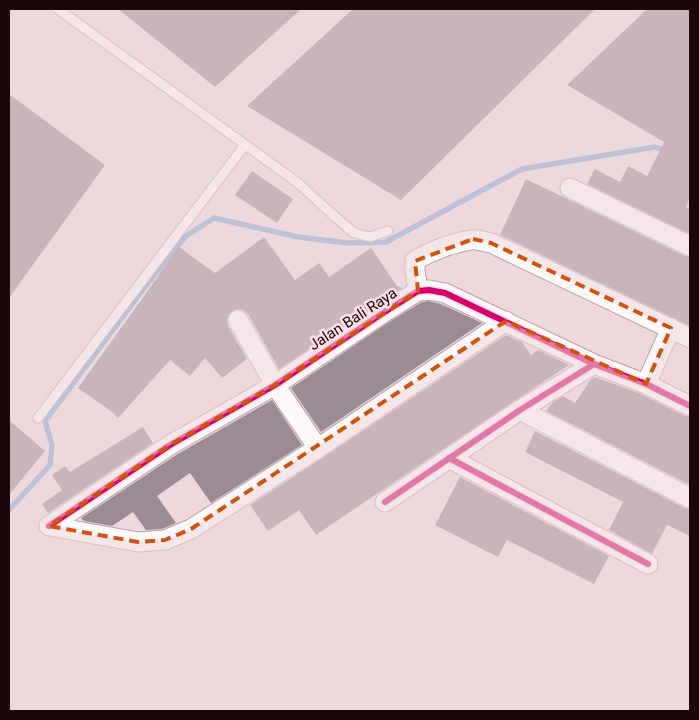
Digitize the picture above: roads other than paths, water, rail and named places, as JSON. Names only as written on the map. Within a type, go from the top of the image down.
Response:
[{"type":"street","points":[[570,188],[690,246]]},
{"type":"street","points":[[418,291],[414,270],[415,261],[422,255],[473,239],[491,243],[690,338]]},
{"type":"street","name":"Jalan Bali Raya","points":[[318,448],[191,529],[165,540],[138,542],[50,526],[170,445],[275,385],[418,291],[429,290],[445,293],[594,364],[646,384],[690,406]]},
{"type":"street","points":[[238,320],[275,385],[318,448],[506,321]]},
{"type":"street","points":[[646,384],[671,328]]},
{"type":"street","points":[[385,502],[520,410],[594,364]]},
{"type":"street","points":[[520,410],[690,498]]},
{"type":"street","points":[[449,458],[648,564]]},
{"type":"lane","points":[[58,9],[298,183],[354,232],[370,238],[388,230]]},
{"type":"lane","points":[[38,418],[245,145]]},
{"type":"waterway","points":[[9,510],[50,465],[52,445],[45,421],[144,288],[186,236],[214,218],[298,237],[348,243],[386,242],[522,169],[655,147],[667,151]]}]
